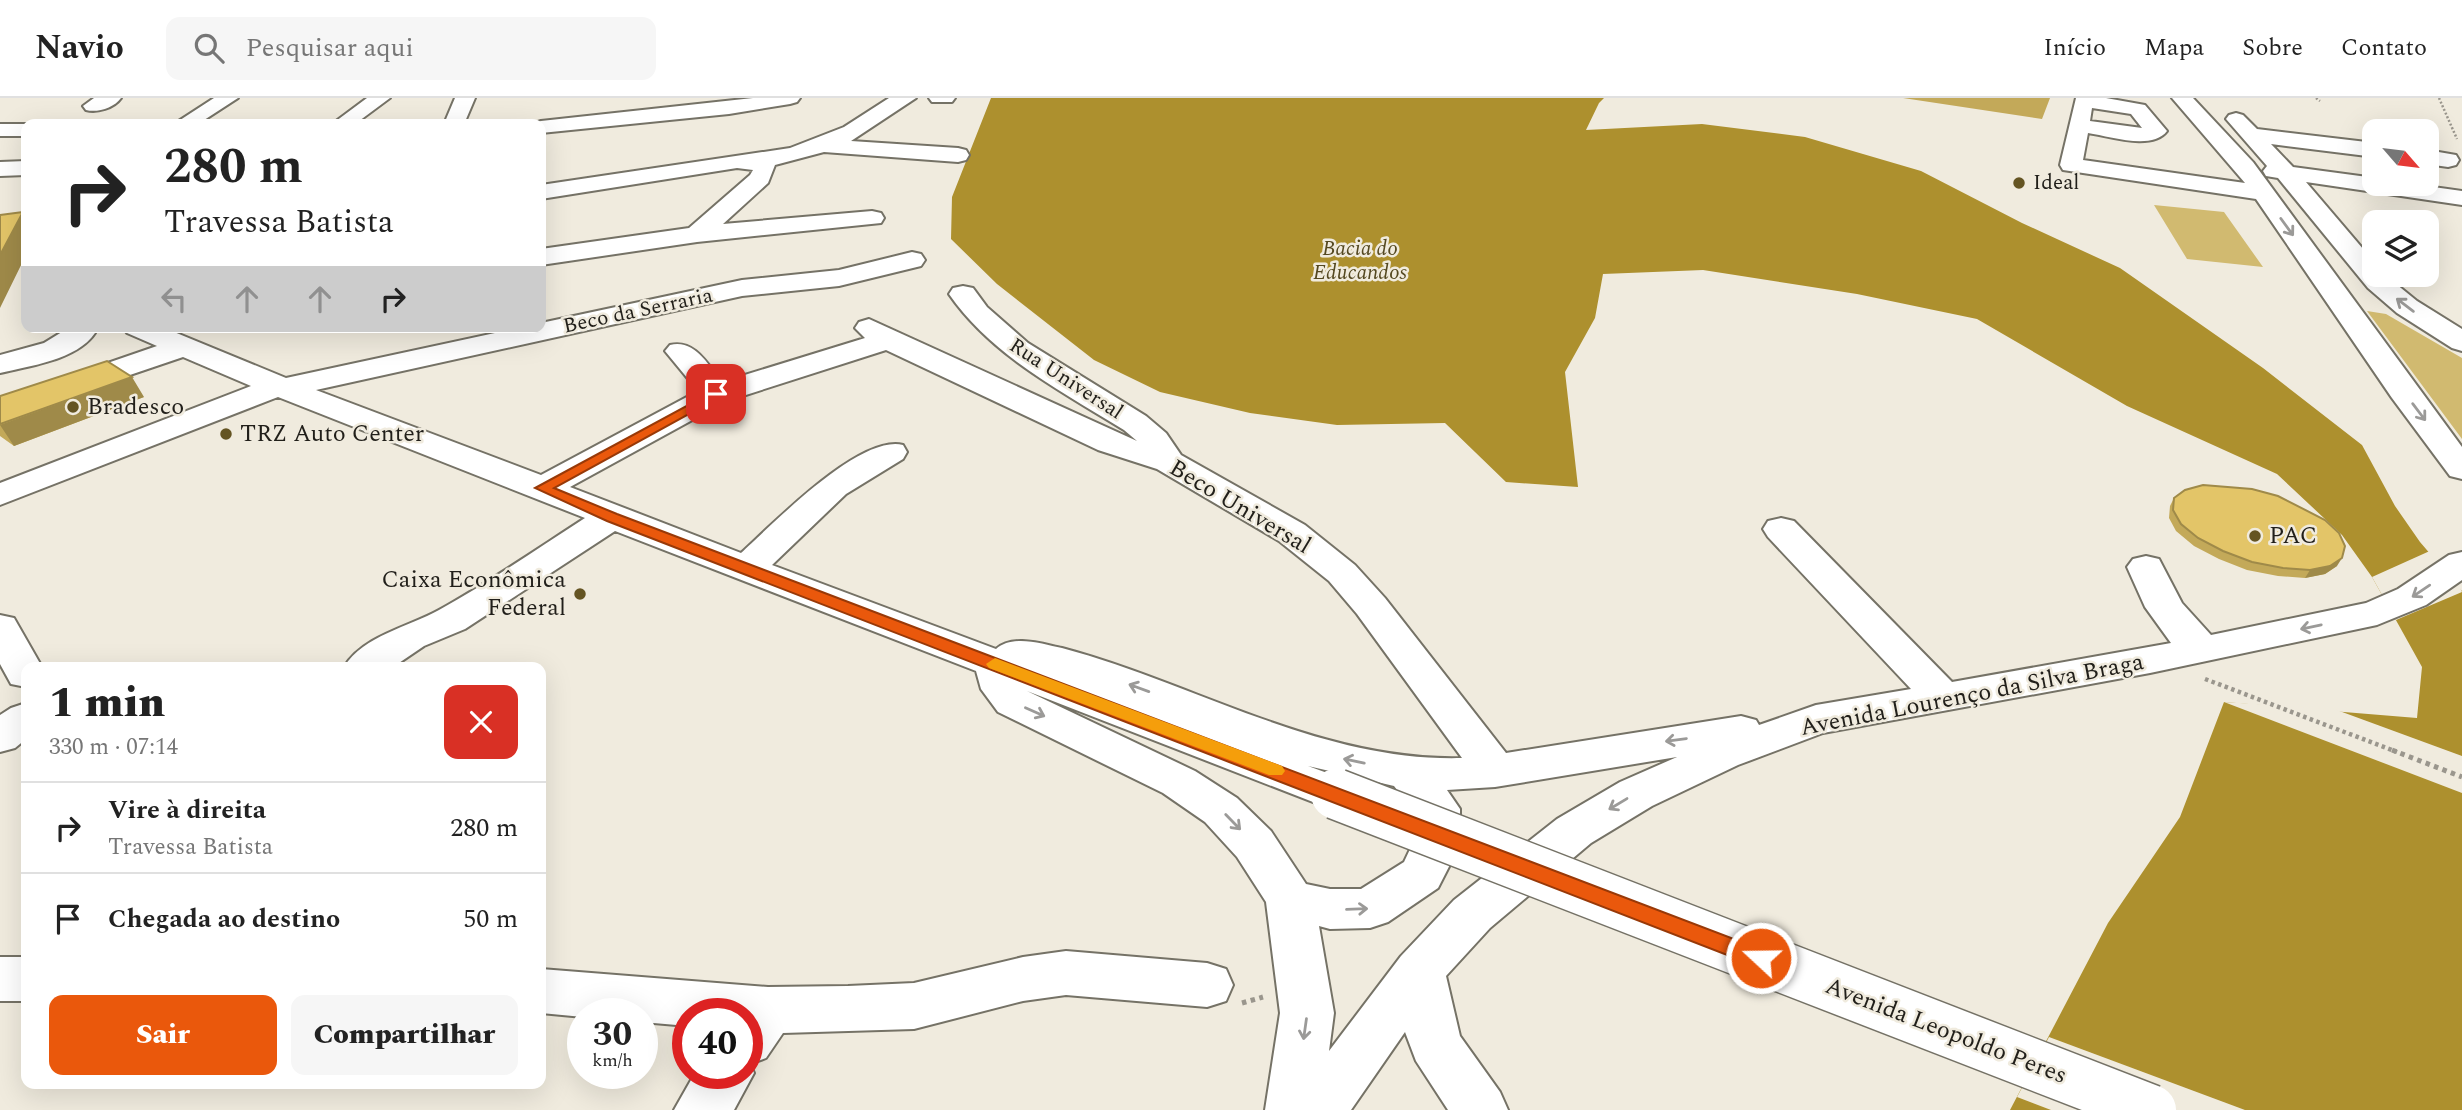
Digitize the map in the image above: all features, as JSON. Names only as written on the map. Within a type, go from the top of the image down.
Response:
[{"type":"street","points":[[192,119],[228,98]]},
{"type":"street","points":[[349,119],[380,98]]},
{"type":"street","points":[[456,119],[465,98]]},
{"type":"street","points":[[546,126],[729,108],[790,98]]},
{"type":"street","points":[[873,98],[900,100]]},
{"type":"street","points":[[939,98],[945,98]]},
{"type":"street","points":[[2182,98],[2245,167],[2403,391],[2462,469]]},
{"type":"street","points":[[2216,98],[2285,172],[2377,282],[2407,307],[2462,342]]},
{"type":"street","points":[[757,163],[820,145],[851,132],[900,100]]},
{"type":"street","points":[[2080,126],[2071,165],[2263,193]]},
{"type":"street","points":[[0,130],[21,130]]},
{"type":"street","points":[[2250,135],[2362,148]]},
{"type":"street","points":[[2333,144],[2362,160]]},
{"type":"street","points":[[820,145],[958,155]]},
{"type":"street","points":[[546,191],[737,160],[765,167],[760,178],[697,234]]},
{"type":"street","points":[[2245,167],[2462,198]]},
{"type":"street","points":[[0,169],[21,168]]},
{"type":"street","points":[[2440,181],[2462,184]]},
{"type":"street","points":[[546,256],[697,234],[872,218]]},
{"type":"street","name":"Beco da Serraria","points":[[546,330],[742,288],[839,278],[912,260]]},
{"type":"street","name":"Rua Universal","points":[[963,294],[975,313],[1003,338],[1135,423],[1155,440],[1169,462]]},
{"type":"street","points":[[0,384],[86,335],[157,333]]},
{"type":"street","points":[[0,410],[157,333]]},
{"type":"street","name":"Avenida Leopoldo Peres","points":[[157,333],[281,387],[612,517],[2151,1110]]},
{"type":"street","name":"Beco da Serraria","points":[[0,495],[281,387],[532,333]]},
{"type":"street","name":"Beco Universal","points":[[716,394],[878,334],[1110,443],[1169,462],[1292,533],[1342,573],[1371,606],[1495,771]]},
{"type":"street","points":[[542,488],[716,394],[680,351]]},
{"type":"street","points":[[0,364],[41,363]]},
{"type":"street","points":[[747,568],[834,487],[891,453]]},
{"type":"street","points":[[372,662],[410,638],[451,620],[612,517]]},
{"type":"street","points":[[1781,529],[1943,697]]},
{"type":"street","name":"Avenida Lourenço da Silva Braga","points":[[1318,1110],[1419,971],[1472,914],[1574,831],[1636,794],[1722,754],[1816,720],[1943,697],[2209,666],[2377,613],[2412,597],[2462,563]]},
{"type":"street","points":[[2146,567],[2164,607],[2209,666]]},
{"type":"street","points":[[0,627],[21,665]]},
{"type":"street","points":[[1293,1110],[1307,1013],[1302,978],[1290,900],[1254,844],[1220,810],[1179,782],[1013,702],[1001,692],[986,661],[1026,654],[1062,660],[1317,753],[1409,773],[1459,774],[1495,771],[1629,747],[1816,720]]},
{"type":"street","points":[[0,737],[21,722]]},
{"type":"street","points":[[1290,900],[1330,909],[1370,908],[1421,875],[1436,845],[1437,809],[1409,773]]},
{"type":"street","points":[[1419,971],[1435,1044],[1480,1110]]},
{"type":"street","points":[[763,1025],[914,1006],[1023,979],[1066,973],[1207,985]]},
{"type":"street","points":[[0,979],[21,979]]},
{"type":"street","points":[[546,992],[672,1012]]},
{"type":"street","points":[[702,1110],[716,1089]]},
{"type":"path","points":[[2439,98],[2445,154]]},
{"type":"path","points":[[2209,666],[2462,778]]},
{"type":"path","points":[[1207,985],[1221,999],[1237,1004],[1262,998],[1302,978]]},
{"type":"shaded area","points":[[2154,205],[2224,212],[2263,267],[2187,259]]},
{"type":"shaded area","points":[[2367,311],[2386,314],[2462,358],[2462,439]]},
{"type":"water","name":"Bacia do Educandos","points":[[991,98],[1604,98],[1586,130],[1702,124],[1805,137],[1921,171],[2022,223],[2120,268],[2263,368],[2362,445],[2395,506],[2420,542],[2462,591],[2462,1110],[2010,1110],[2108,923],[2180,817],[2224,702],[2417,718],[2422,667],[2372,577],[2342,535],[2277,474],[2127,406],[1977,319],[1857,294],[1703,270],[1603,274],[1595,318],[1565,372],[1578,487],[1506,482],[1445,423],[1337,425],[1250,413],[1160,392],[1094,360],[997,284],[951,239],[952,197]]},
{"type":"pier","points":[[2432,550],[2456,578],[2462,592],[2396,620],[2372,577]]},
{"type":"pier","points":[[2224,702],[2334,709],[2462,756],[2462,793]]},
{"type":"pier","points":[[2049,1037],[2245,1110],[2051,1110],[2017,1097]]},
{"type":"building","points":[[21,212],[0,255],[0,215]]},
{"type":"building","points":[[107,361],[132,377],[0,424],[0,396]]},
{"type":"building","name":"PAC","points":[[2203,485],[2252,489],[2278,496],[2325,520],[2339,533],[2345,546],[2342,558],[2330,566],[2310,570],[2283,568],[2252,562],[2198,538],[2181,524],[2173,510],[2174,498],[2185,490]]},
{"type":"slow traffic","points":[[995,664],[1276,771]]},
{"type":"place","name":"Ideal","points":[[2019,183]]},
{"type":"place","name":"Bradesco","points":[[73,407]]},
{"type":"place","name":"TRZ Auto Center","points":[[226,434]]},
{"type":"place","name":"PAC","points":[[2255,536]]},
{"type":"place","name":"Caixa Econômica Federal","points":[[580,594]]},
{"type":"route","points":[[716,394],[542,488],[1761,958]]}]
